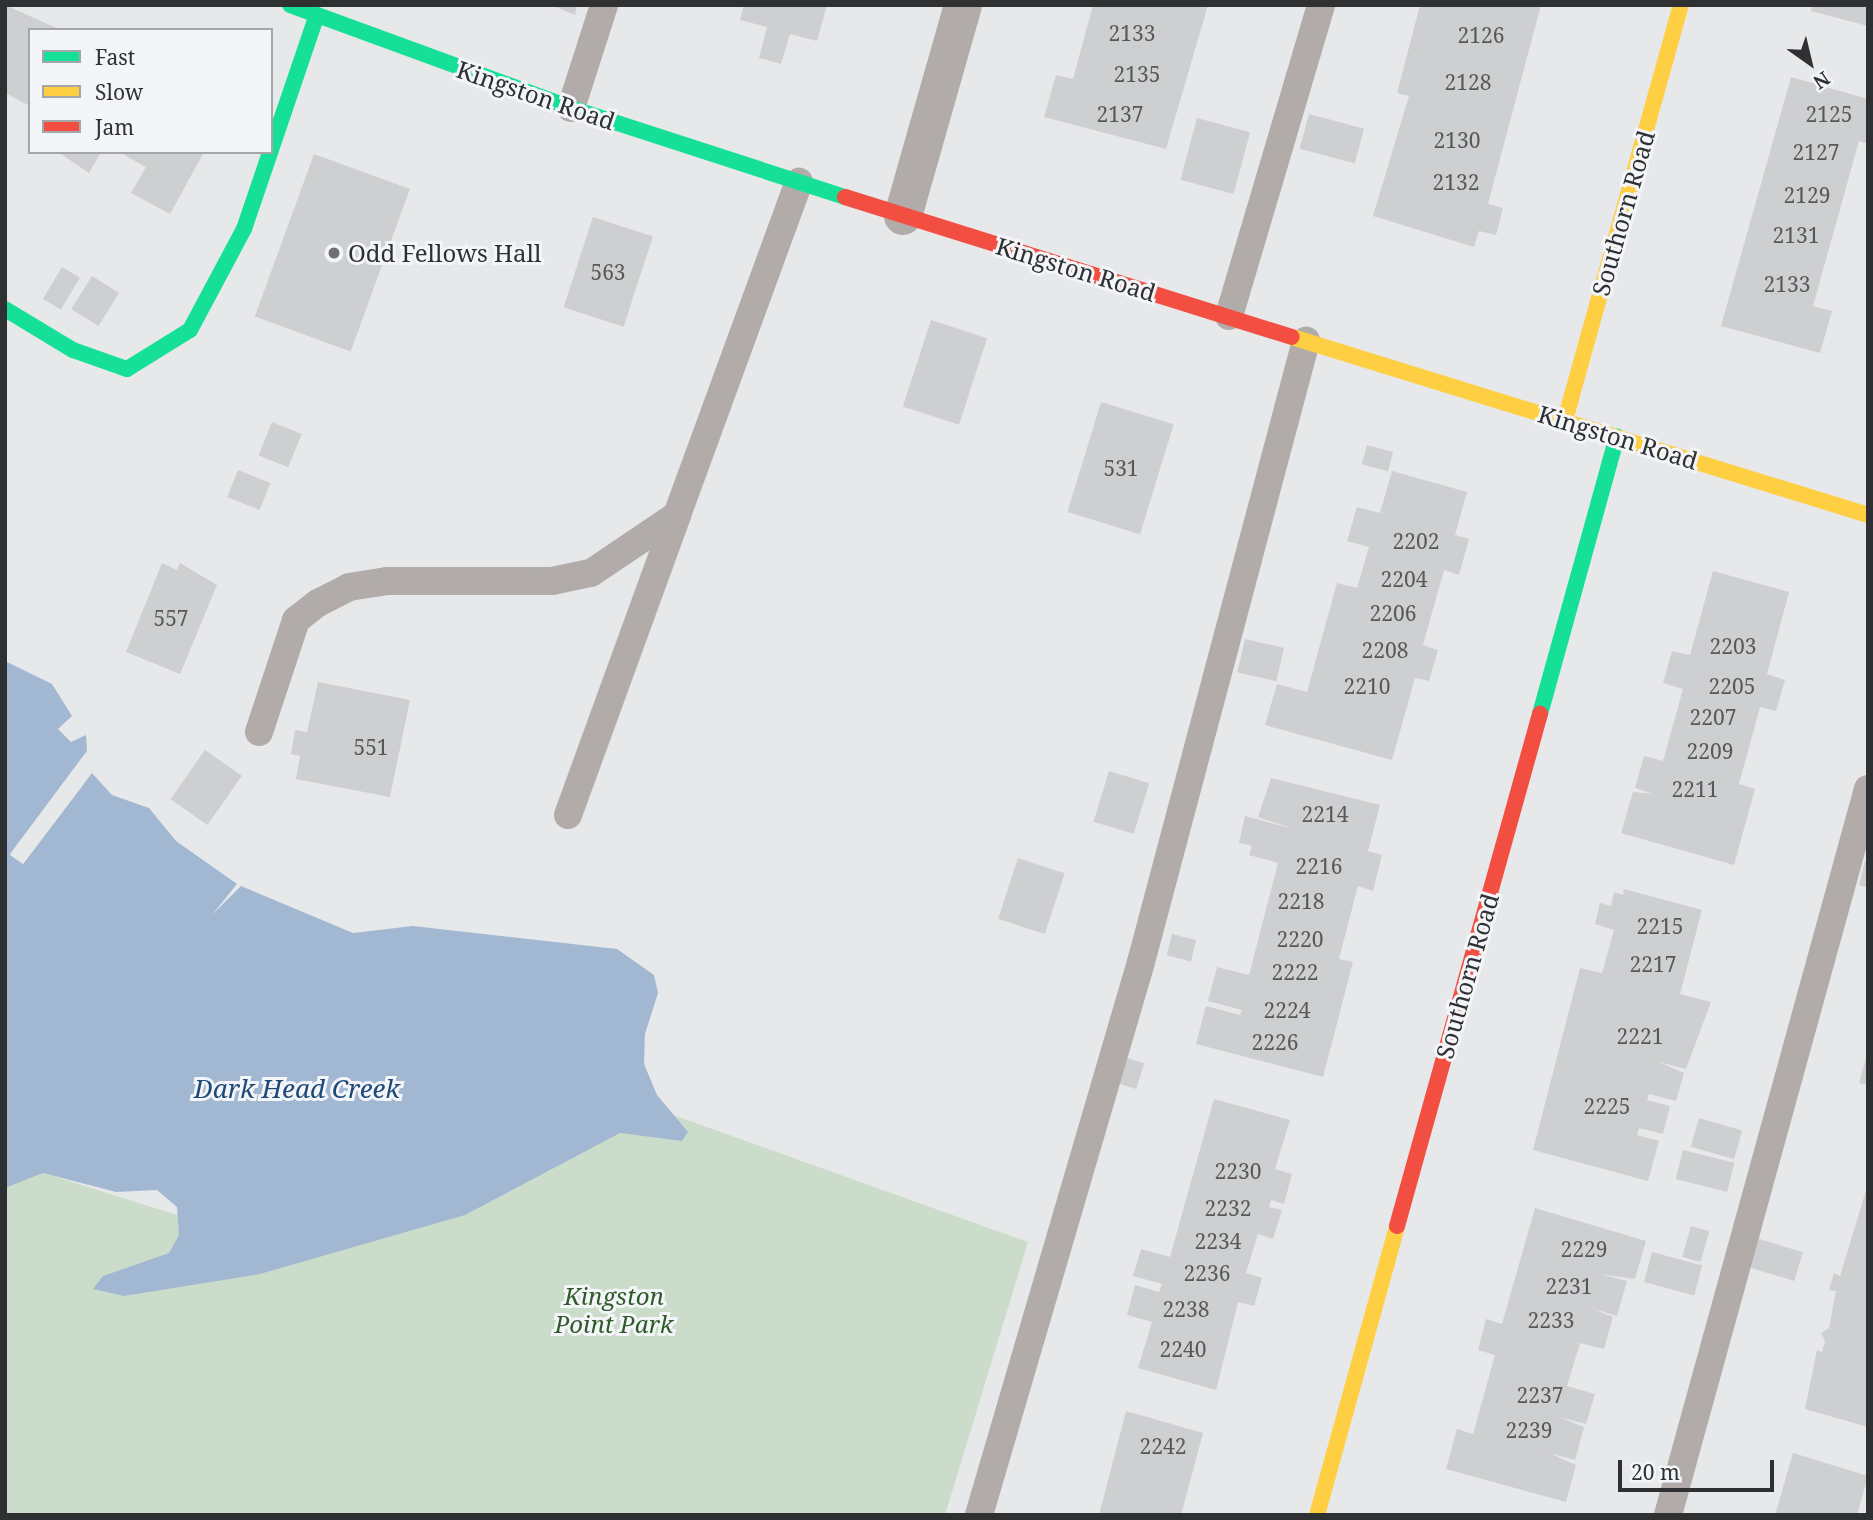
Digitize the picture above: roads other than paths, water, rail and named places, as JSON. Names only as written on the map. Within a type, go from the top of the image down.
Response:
[{"type":"street","name":"Kingston Road","points":[[290,5],[317,18],[571,108],[903,216],[1868,515]]},
{"type":"street","points":[[903,216],[963,5]]},
{"type":"street","name":"Southorn Road","points":[[1565,420],[1681,5]]},
{"type":"street","points":[[273,145],[317,18]]},
{"type":"street","points":[[5,309],[73,350],[127,369],[162,353],[190,330],[244,229],[270,154]]},
{"type":"street","name":"Southorn Road","points":[[1317,1515],[1617,437]]},
{"type":"lane","points":[[571,108],[604,5]]},
{"type":"lane","points":[[1229,316],[1321,5]]},
{"type":"lane","points":[[568,815],[799,181]]},
{"type":"lane","points":[[979,1515],[1141,962],[1306,341]]},
{"type":"lane","points":[[259,732],[296,620],[318,603],[349,587],[387,581],[552,581],[591,573],[677,516]]},
{"type":"lane","points":[[1668,1515],[1868,789]]},
{"type":"water","name":"Dark Head Creek","points":[[5,661],[52,684],[72,716],[58,729],[71,742],[86,735],[87,751],[10,854],[23,864],[92,773],[112,795],[149,808],[176,841],[237,884],[212,915],[241,886],[353,933],[413,926],[617,949],[654,975],[658,993],[645,1034],[644,1064],[657,1095],[688,1132],[682,1141],[620,1133],[465,1215],[260,1274],[124,1296],[93,1289],[103,1276],[169,1253],[179,1235],[177,1207],[157,1190],[116,1192],[43,1173],[5,1188]]},
{"type":"place","name":"Odd Fellows Hall","points":[[334,253]]},
{"type":"park label","name":"Kingston Point Park","points":[[614,1310]]}]
